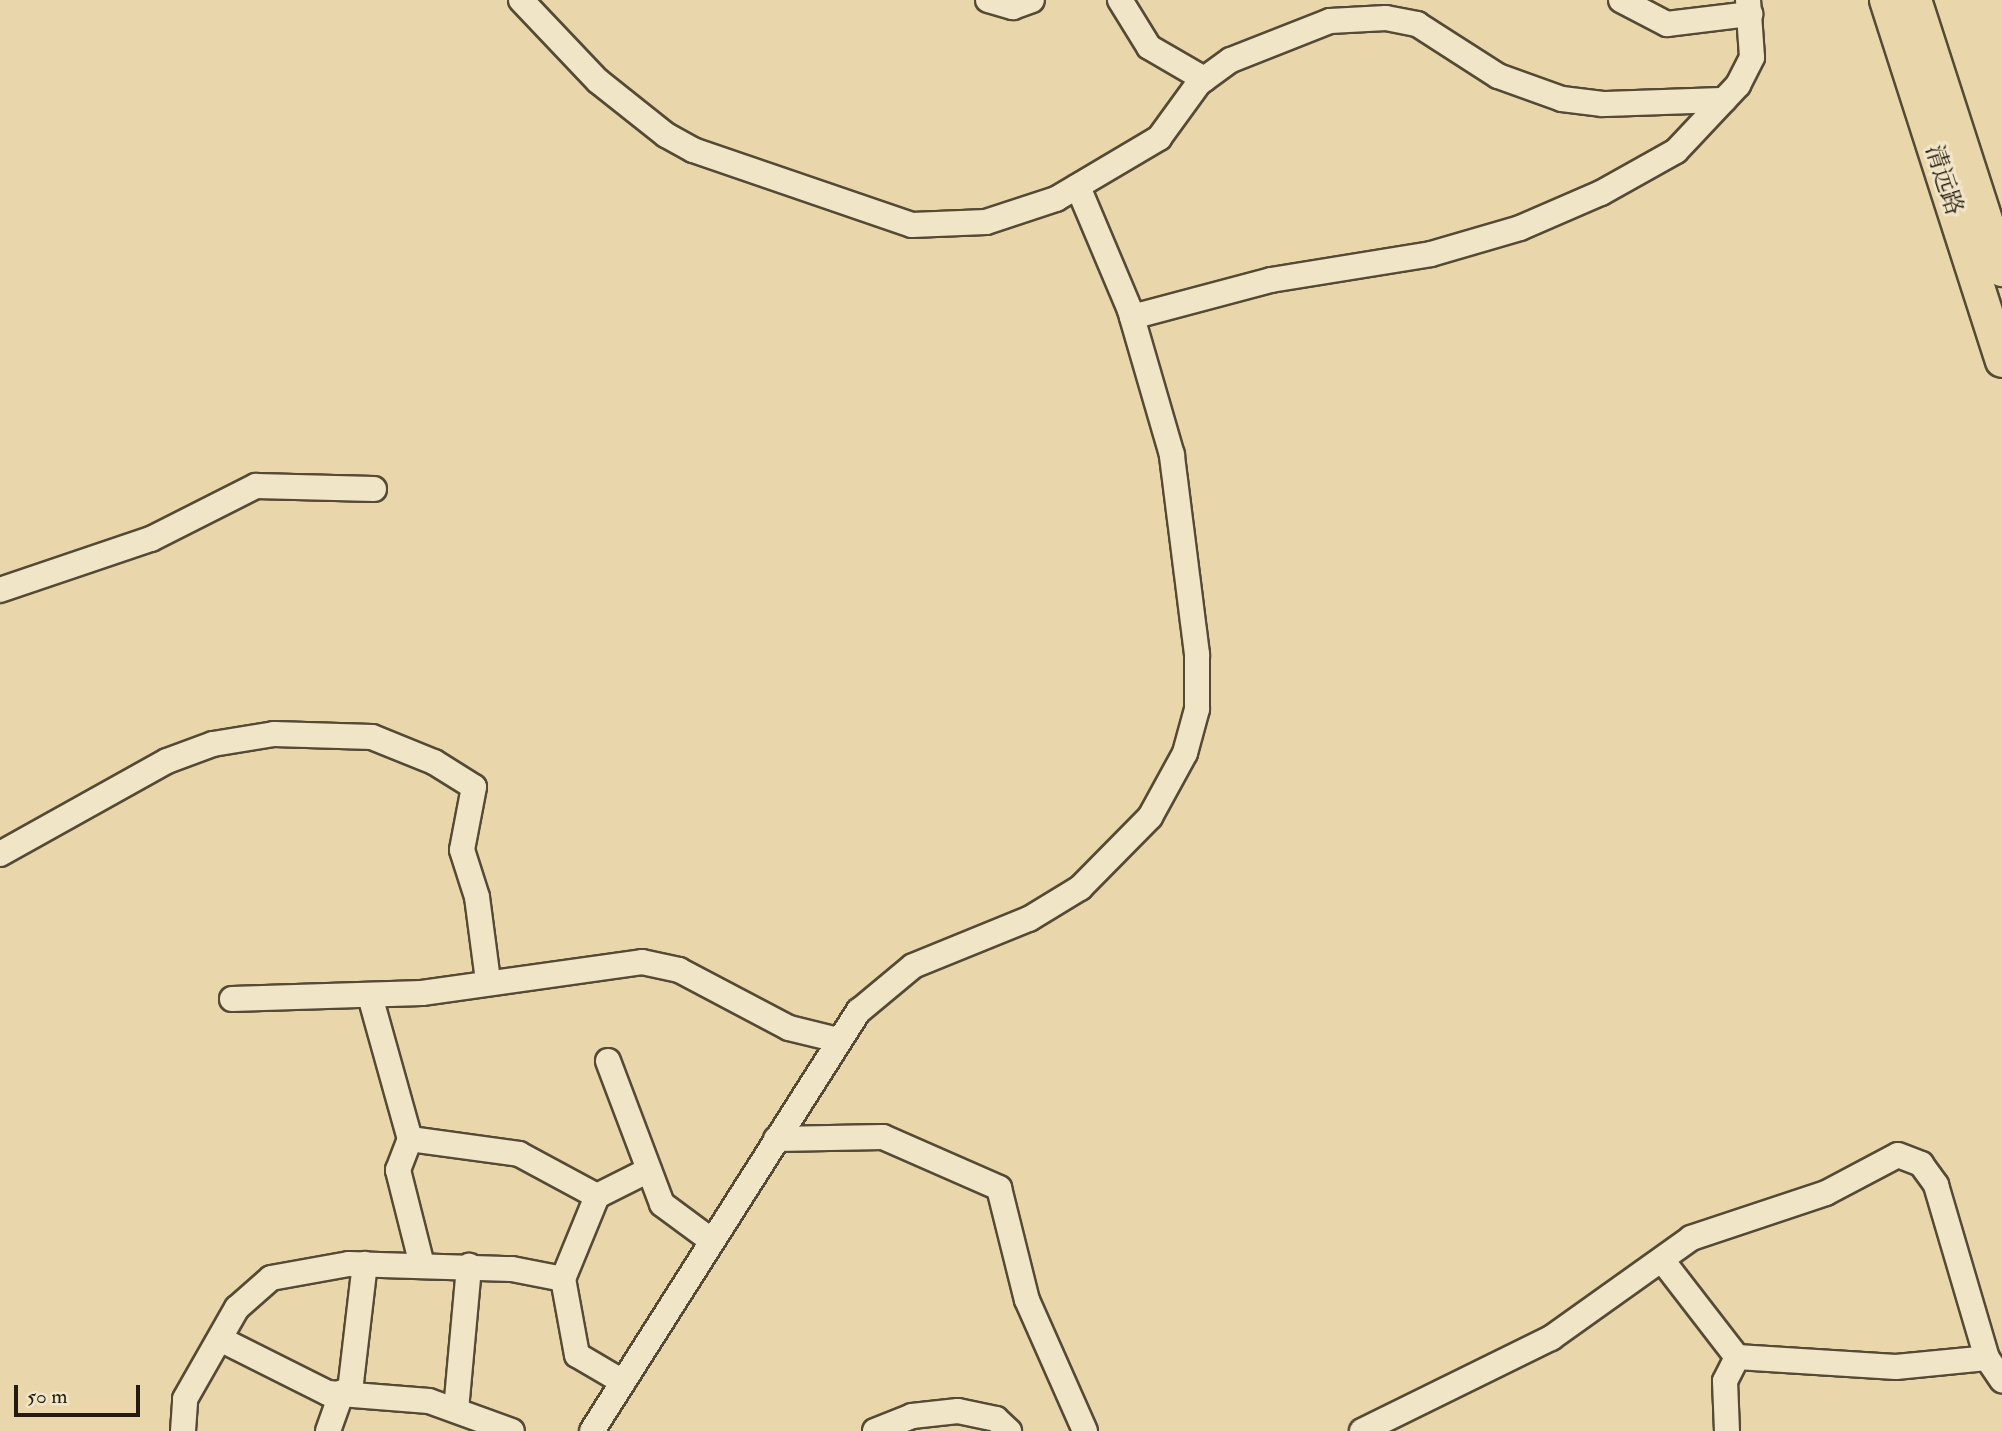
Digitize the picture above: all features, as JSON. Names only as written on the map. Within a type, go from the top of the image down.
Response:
[{"type":"main road","name":"清远路","points":[[1886,0],[2002,361]]},
{"type":"main road","name":"清远路","points":[[1915,0],[2002,270]]},
{"type":"street","points":[[521,0],[598,81],[666,135],[878,217],[912,225],[974,224],[1033,208],[1077,187],[1159,138],[1204,79],[1249,50],[1308,27],[1361,18],[1411,11],[1498,76],[1562,99],[1602,104],[1724,100]]},
{"type":"street","points":[[988,0],[1013,7],[1032,0]]},
{"type":"street","points":[[1120,0],[1149,47],[1204,79]]},
{"type":"street","points":[[1132,317],[1271,280],[1431,254],[1520,228],[1652,167],[1724,100],[1752,57],[1749,7],[1667,24],[1621,0]]},
{"type":"street","points":[[593,1431],[838,1040],[875,995],[913,966],[1029,919],[1100,871],[1150,817],[1185,753],[1197,709],[1197,654],[1168,435],[1132,317],[1077,187]]},
{"type":"street","points":[[0,590],[151,539],[256,486],[374,489]]},
{"type":"street","points":[[0,854],[167,761],[213,744],[274,734],[372,737],[434,762],[474,787],[462,850],[477,897],[488,981]]},
{"type":"street","points":[[232,999],[370,996],[655,963],[789,1028],[838,1040]]},
{"type":"street","points":[[370,996],[410,1139],[398,1170],[422,1265]]},
{"type":"street","points":[[608,1061],[649,1170],[670,1213],[712,1241]]},
{"type":"street","points":[[776,1139],[883,1137],[999,1188],[1027,1300],[1086,1431]]},
{"type":"street","points":[[410,1139],[519,1154],[597,1196]]},
{"type":"street","points":[[1362,1431],[1551,1338],[1662,1260],[1722,1224],[1826,1193],[1890,1157],[1907,1156],[1936,1185],[1987,1358],[2002,1380]]},
{"type":"street","points":[[623,1382],[578,1354],[563,1279],[597,1196],[649,1170]]},
{"type":"street","points":[[1662,1260],[1737,1357],[1868,1367],[1987,1358]]},
{"type":"street","points":[[183,1431],[184,1399],[251,1290],[271,1278],[293,1270],[365,1264],[469,1266],[563,1279]]},
{"type":"street","points":[[328,1431],[346,1391],[365,1264]]},
{"type":"street","points":[[459,1418],[469,1266]]},
{"type":"street","points":[[219,1339],[307,1386],[346,1391],[512,1431]]},
{"type":"street","points":[[1727,1431],[1725,1381],[1737,1357]]},
{"type":"street","points":[[875,1431],[912,1416],[958,1411],[996,1419],[1009,1431]]}]
